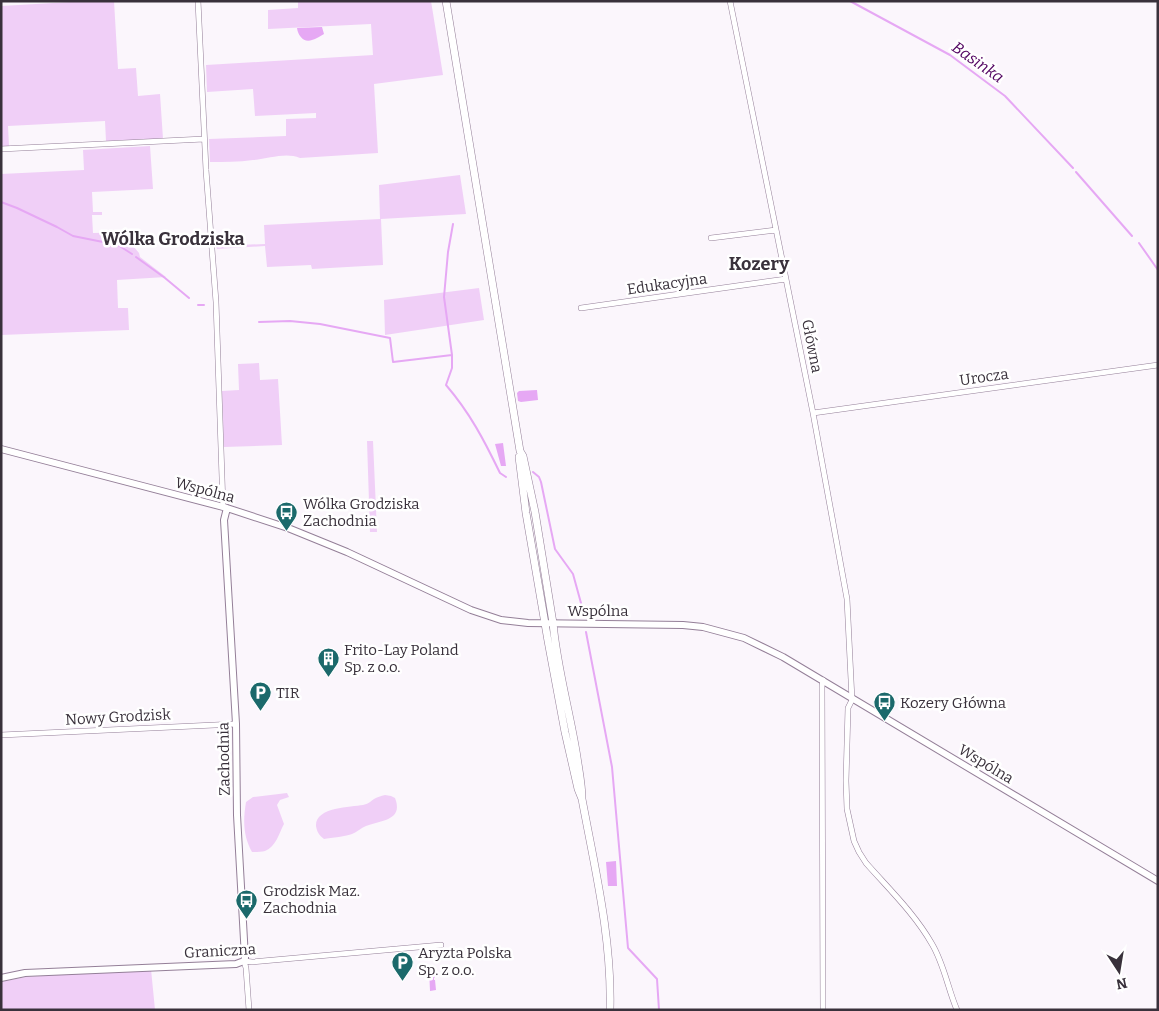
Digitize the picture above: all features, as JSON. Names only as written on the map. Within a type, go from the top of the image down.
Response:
[{"type":"main road","points":[[446,1],[520,451],[519,457],[526,513],[544,623],[565,732],[582,799]]},
{"type":"main road","points":[[520,451],[523,456],[534,512],[553,623],[554,640],[574,734],[582,799],[606,931],[610,975],[610,1010]]},
{"type":"street","points":[[198,1],[204,139],[216,302],[225,508]]},
{"type":"street","name":"Główna","points":[[730,1],[813,413],[846,599],[851,697],[848,708],[846,781],[847,809],[854,841],[866,862],[914,918],[933,945],[958,1010]]},
{"type":"street","points":[[1,149],[204,139]]},
{"type":"street","points":[[710,238],[776,230]]},
{"type":"street","name":"Edukacyjna","points":[[581,308],[786,279]]},
{"type":"street","name":"Urocza","points":[[813,413],[1158,365]]},
{"type":"street","name":"Wspólna","points":[[1,449],[225,508],[288,528],[347,552],[490,617],[510,622],[683,625],[703,627],[744,638],[783,657],[823,680],[1158,881]]},
{"type":"street","name":"Zachodnia","points":[[225,508],[224,520],[236,724],[237,815],[246,955],[244,961],[250,1010]]},
{"type":"street","points":[[823,680],[823,1010]]},
{"type":"street","name":"Nowy Grodzisk","points":[[1,735],[236,724]]},
{"type":"street","name":"Graniczna","points":[[1,978],[25,974],[236,964],[244,961],[252,962],[441,945]]},
{"type":"shaded area","points":[[114,1],[118,69],[136,68],[138,96],[160,94],[163,139],[106,141],[105,121],[8,126],[9,146],[1,147],[1,6]]},
{"type":"shaded area","points":[[298,1],[431,1],[443,75],[374,84],[378,153],[300,158],[283,156],[242,161],[210,162],[209,139],[286,136],[286,119],[316,118],[316,113],[255,116],[253,89],[207,92],[206,65],[373,55],[371,24],[268,29],[268,10],[298,8]]},
{"type":"shaded area","points":[[322,27],[324,34],[309,41],[302,38],[297,28]]},
{"type":"shaded area","points":[[150,146],[153,189],[92,192],[93,212],[102,212],[102,215],[92,215],[93,233],[134,232],[134,247],[140,257],[166,277],[117,280],[118,308],[128,308],[129,330],[1,335],[1,174],[84,170],[83,150]]},
{"type":"shaded area","points":[[460,175],[466,214],[381,219],[383,265],[312,269],[311,265],[267,267],[265,246],[217,249],[216,246],[265,244],[264,225],[380,219],[379,185]]},
{"type":"shaded area","points":[[479,288],[484,320],[385,335],[384,300]]},
{"type":"shaded area","points":[[259,363],[260,380],[278,379],[282,445],[224,447],[222,391],[239,390],[238,364]]},
{"type":"shaded area","points":[[537,390],[538,400],[518,401],[517,393],[519,391]]},
{"type":"shaded area","points":[[367,441],[373,441],[377,532],[370,532]]},
{"type":"shaded area","points":[[503,443],[506,466],[501,466],[495,444]]},
{"type":"shaded area","points":[[287,793],[289,797],[280,800],[277,805],[284,824],[277,839],[269,849],[261,852],[252,852],[244,828],[246,802],[253,797]]},
{"type":"shaded area","points":[[385,795],[395,798],[397,806],[393,815],[384,821],[366,826],[347,835],[324,839],[318,833],[317,820],[321,815],[335,809],[365,805]]},
{"type":"shaded area","points":[[616,861],[617,886],[608,886],[606,862]]},
{"type":"shaded area","points":[[429,968],[435,968],[434,980],[436,990],[430,991]]},
{"type":"shaded area","points":[[151,969],[155,1010],[1,1010],[1,982],[26,977]]},
{"type":"waterway","name":"Basinka","points":[[850,1],[950,55],[1005,96],[1073,168]]},
{"type":"waterway","name":"Basinka","points":[[1076,172],[1132,236]]},
{"type":"waterway","points":[[1,202],[73,236],[118,245],[132,254]]},
{"type":"waterway","points":[[452,355],[444,297],[448,252],[453,224]]},
{"type":"waterway","name":"Basinka","points":[[1139,243],[1158,270]]},
{"type":"waterway","points":[[136,257],[189,298]]},
{"type":"waterway","points":[[198,305],[204,305]]},
{"type":"waterway","points":[[259,322],[290,321],[320,324],[390,338],[393,362],[452,355],[452,368],[446,385],[476,427],[500,473],[506,477]]},
{"type":"waterway","points":[[533,472],[539,477],[541,482],[555,549],[573,574],[584,614]]},
{"type":"waterway","points":[[586,632],[612,767],[628,948],[657,979],[659,1010]]},
{"type":"place","name":"Wólka Grodziska Zachodnia","points":[[287,532]]},
{"type":"place","name":"Frito-Lay Poland Sp. z o.o.","points":[[328,678]]},
{"type":"place","name":"TIR","points":[[260,712]]},
{"type":"place","name":"Kozery Główna","points":[[884,722]]},
{"type":"place","name":"Grodzisk Maz. Zachodnia","points":[[247,919]]},
{"type":"place","name":"Aryzta Polska Sp. z o.o.","points":[[402,981]]},
{"type":"district","name":"Wólka Grodziska","points":[[173,239]]},
{"type":"district","name":"Kozery","points":[[759,264]]}]
